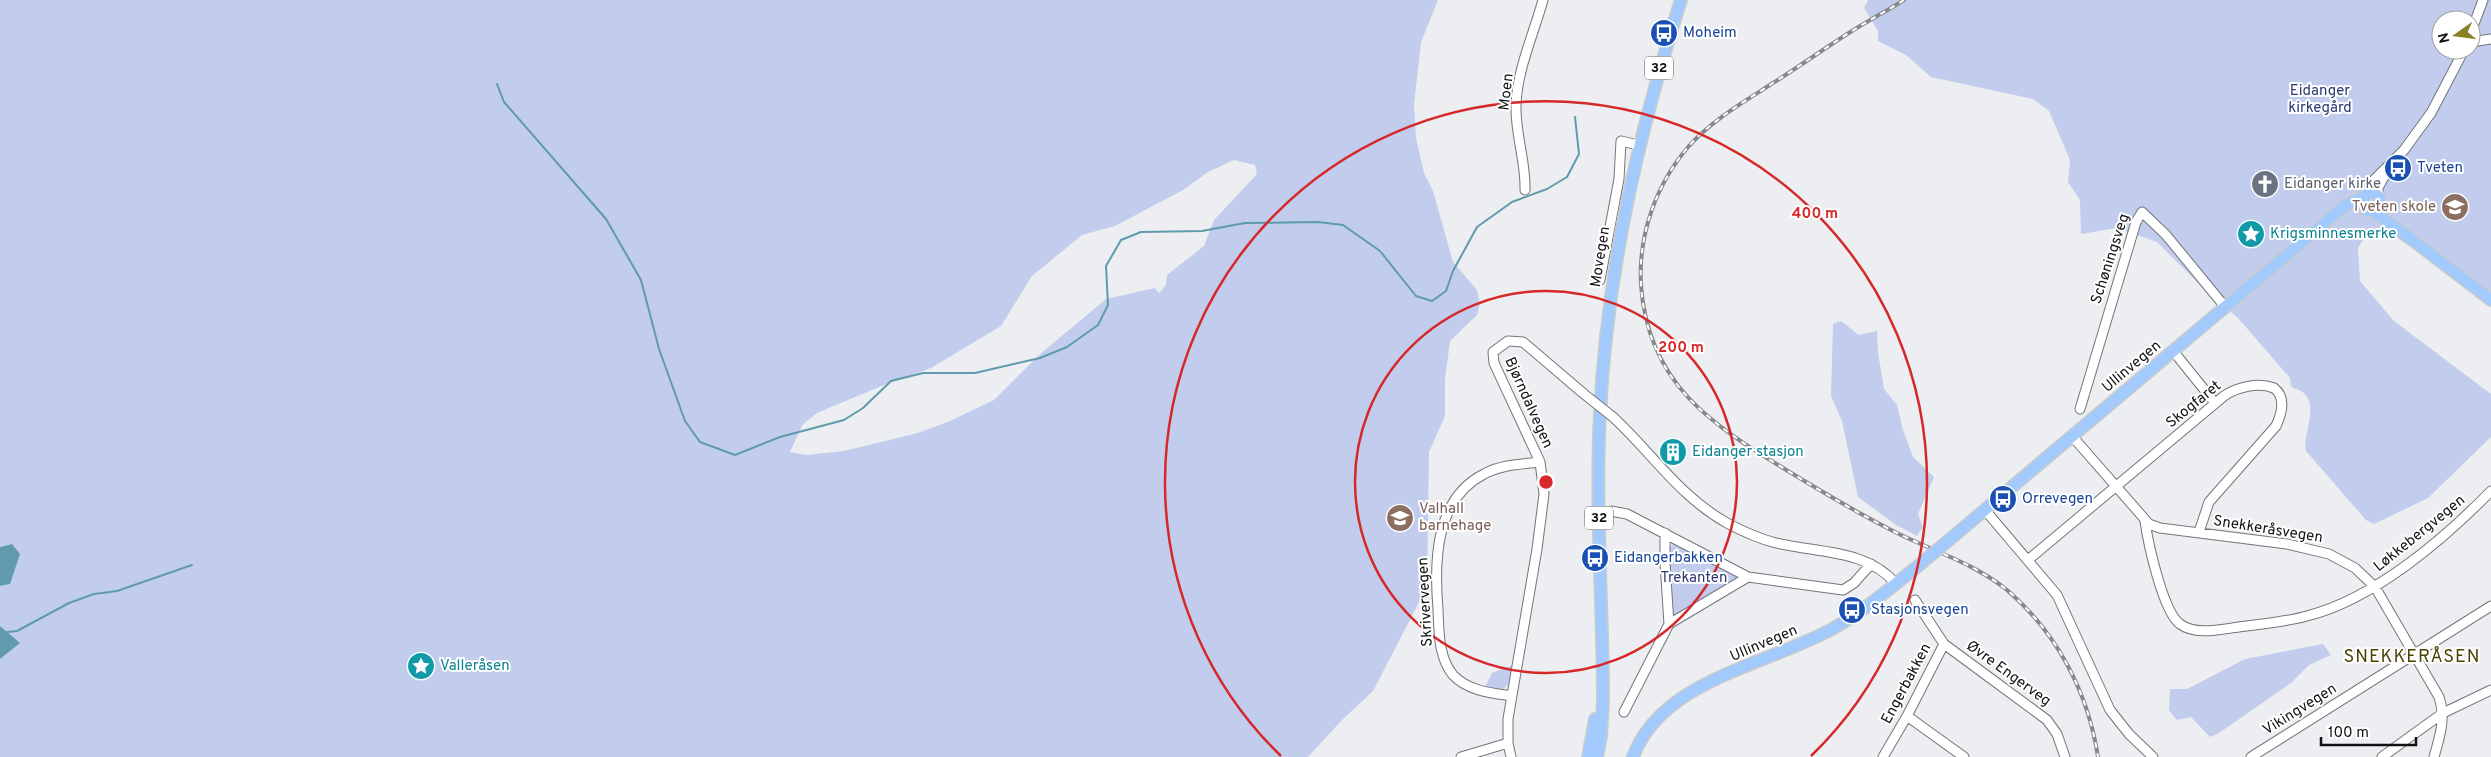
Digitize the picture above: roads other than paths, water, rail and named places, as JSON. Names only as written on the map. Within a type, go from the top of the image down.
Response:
[{"type":"main road","name":"Movegen","points":[[1602,660],[1598,486],[1602,375],[1613,275],[1638,145],[1660,63],[1681,0]]},
{"type":"main road","points":[[2414,240],[2372,197],[2363,205],[2414,240],[2491,300]]},
{"type":"main road","name":"Ullinvegen","points":[[1633,757],[1642,736],[1680,698],[1720,678],[1832,629],[1857,614],[1918,566],[2174,352],[2346,205],[2372,197]]},
{"type":"main road","name":"Ullinvegen","points":[[2329,221],[2348,210],[2369,210]]},
{"type":"main road","name":"32","points":[[1588,757],[1602,660]]},
{"type":"main road","name":"32","points":[[1597,757],[1603,713],[1602,660]]},
{"type":"street","name":"Moen","points":[[1524,190],[1524,160],[1516,104],[1519,83],[1543,0]]},
{"type":"street","points":[[2372,197],[2378,176],[2388,168],[2431,113],[2459,60]]},
{"type":"street","name":"Movegen","points":[[1600,280],[1619,179],[1622,141],[1638,145]]},
{"type":"street","name":"Schøningsveg","points":[[2080,410],[2136,222],[2142,212],[2166,235],[2226,308]]},
{"type":"street","name":"Bjørndalvegen","points":[[1512,696],[1542,514],[1543,478],[1540,462],[1494,363],[1493,352],[1508,341],[1523,342],[1613,417],[1666,474],[1706,509],[1727,523],[1777,543],[1843,555],[1871,564]]},
{"type":"street","points":[[2174,352],[2215,403]]},
{"type":"street","name":"Skogfaret","points":[[2028,560],[2215,403],[2237,389],[2268,386],[2278,392],[2282,405],[2279,419],[2272,432],[2209,502],[2199,532]]},
{"type":"street","points":[[2072,436],[2145,521]]},
{"type":"street","name":"Skrivervegen","points":[[1512,696],[1478,690],[1464,684],[1448,667],[1440,639],[1436,559],[1442,528],[1450,508],[1473,480],[1495,469],[1540,462]]},
{"type":"street","name":"Løkkebergvegen","points":[[2145,521],[2168,607],[2178,623],[2189,629],[2219,629],[2302,617],[2346,602],[2375,587],[2412,560],[2491,491]]},
{"type":"street","points":[[1611,511],[1618,510],[1627,514],[1748,577],[1843,590],[1854,583],[1871,564],[1883,570],[1896,584]]},
{"type":"street","points":[[1985,510],[2028,560],[2063,606],[2110,710],[2129,734],[2153,757]]},
{"type":"street","name":"Snekkeråsvegen","points":[[2145,521],[2160,528],[2304,547],[2329,554],[2355,568],[2375,587],[2439,697],[2443,713]]},
{"type":"street","points":[[1624,712],[1669,624],[1665,534]]},
{"type":"street","points":[[1669,624],[1748,577]]},
{"type":"street","name":"Engerbakken","points":[[1883,757],[1908,716],[1944,644],[1915,600]]},
{"type":"street","name":"Vikingvegen","points":[[2251,757],[2491,606]]},
{"type":"street","name":"Øvre Engerveg","points":[[1944,644],[2047,720],[2057,734],[2065,757]]},
{"type":"street","points":[[2382,757],[2443,713],[2491,690]]},
{"type":"street","points":[[1511,757],[1508,743],[1512,696]]},
{"type":"street","points":[[2434,757],[2441,735],[2443,713]]},
{"type":"street","points":[[1908,716],[1964,757]]},
{"type":"street","points":[[1461,757],[1508,743]]},
{"type":"waterway","points":[[497,84],[504,102],[606,219],[641,280],[659,349],[685,421],[700,442],[735,455],[780,437],[844,420],[863,408],[891,381],[923,373],[975,373],[1040,358],[1067,347],[1098,325],[1108,305],[1106,266],[1121,240],[1141,232],[1202,231],[1245,223],[1318,222],[1343,225],[1380,251],[1416,296],[1432,301],[1446,291],[1453,271],[1477,227],[1512,202],[1547,189],[1567,177],[1579,154],[1575,117]]},
{"type":"waterway","points":[[7,632],[17,631],[69,603],[94,594],[117,591],[192,565]]},
{"type":"railway","points":[[1904,0],[1852,31],[1729,112],[1689,146],[1667,177],[1651,211],[1646,229],[1641,266],[1641,285],[1646,319],[1656,349],[1670,375],[1688,398],[1709,418],[1760,454],[1857,512],[1982,573],[2007,590],[2025,607],[2041,625],[2068,665],[2087,710],[2098,757]]},
{"type":"place","name":"Moheim","points":[[1664,33]]},
{"type":"place","name":"Tveten","points":[[2398,168]]},
{"type":"place","name":"Eidanger kirke","points":[[2265,184]]},
{"type":"place","name":"Tveten skole","points":[[2455,207]]},
{"type":"place","name":"Krigsminnesmerke","points":[[2251,234]]},
{"type":"place","name":"Eidanger stasjon","points":[[1673,452]]},
{"type":"place","name":"Orrevegen","points":[[2003,499]]},
{"type":"place","name":"Valhall barnehage","points":[[1400,518]]},
{"type":"place","name":"Eidangerbakken","points":[[1595,558]]},
{"type":"place","name":"Stasjonsvegen","points":[[1852,610]]},
{"type":"place","name":"Valleråsen","points":[[421,666]]},
{"type":"district","name":"SNEKKERÅSEN","points":[[2412,657]]},
{"type":"park label","name":"Eidanger kirkegård","points":[[2320,100]]},
{"type":"park label","name":"Trekanten","points":[[1694,578]]}]
